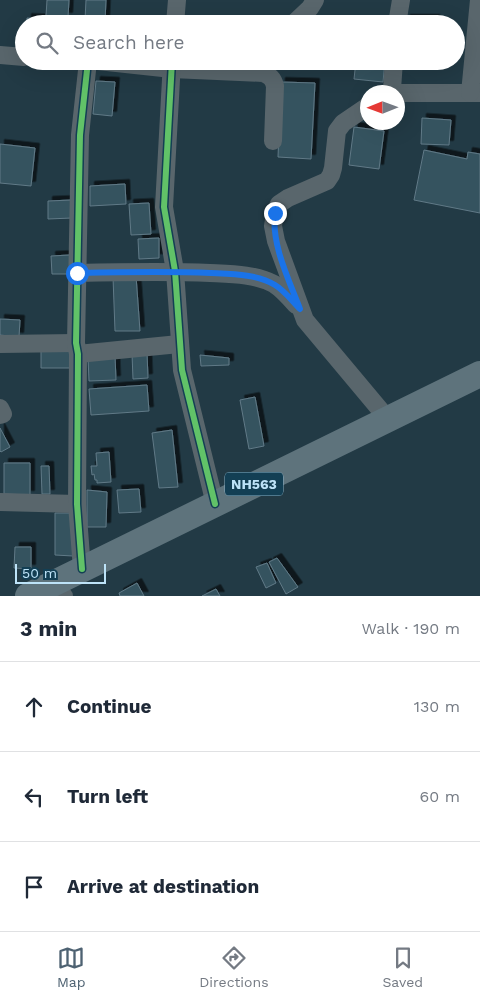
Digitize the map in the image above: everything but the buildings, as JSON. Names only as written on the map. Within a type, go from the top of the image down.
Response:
[{"type":"highway","name":"NH563","points":[[28,596],[387,418],[480,374]]},
{"type":"highway","name":"NH563","points":[[62,596],[480,392]]},
{"type":"street","points":[[176,15],[177,0]]},
{"type":"street","points":[[303,15],[316,0]]},
{"type":"street","points":[[398,15],[401,0]]},
{"type":"street","points":[[405,92],[475,93],[479,0]]},
{"type":"street","points":[[0,55],[15,56]]},
{"type":"street","points":[[82,569],[77,504],[77,273],[80,135],[87,70]]},
{"type":"street","points":[[172,70],[164,207],[175,271],[182,370],[214,504]]},
{"type":"street","points":[[268,70],[274,80],[275,86],[273,141]]},
{"type":"street","points":[[393,85],[394,70]]},
{"type":"street","points":[[360,111],[343,122],[337,131],[331,175],[326,181],[279,204],[273,226],[276,241],[300,309],[309,325],[387,418]]},
{"type":"street","points":[[77,273],[175,271],[235,274],[262,279],[280,289],[300,309]]},
{"type":"street","points":[[0,344],[77,348],[179,344]]},
{"type":"street","points":[[0,408],[3,414],[0,415]]},
{"type":"street","points":[[0,502],[77,504]]},
{"type":"cycle path","points":[[82,569],[77,504],[78,354],[76,343],[80,135],[87,70]]},
{"type":"cycle path","points":[[172,70],[164,207],[175,271],[182,370],[215,504]]},
{"type":"route","points":[[77,273],[175,271],[235,274],[262,279],[275,285],[300,309],[276,241],[273,226],[275,213]]}]
